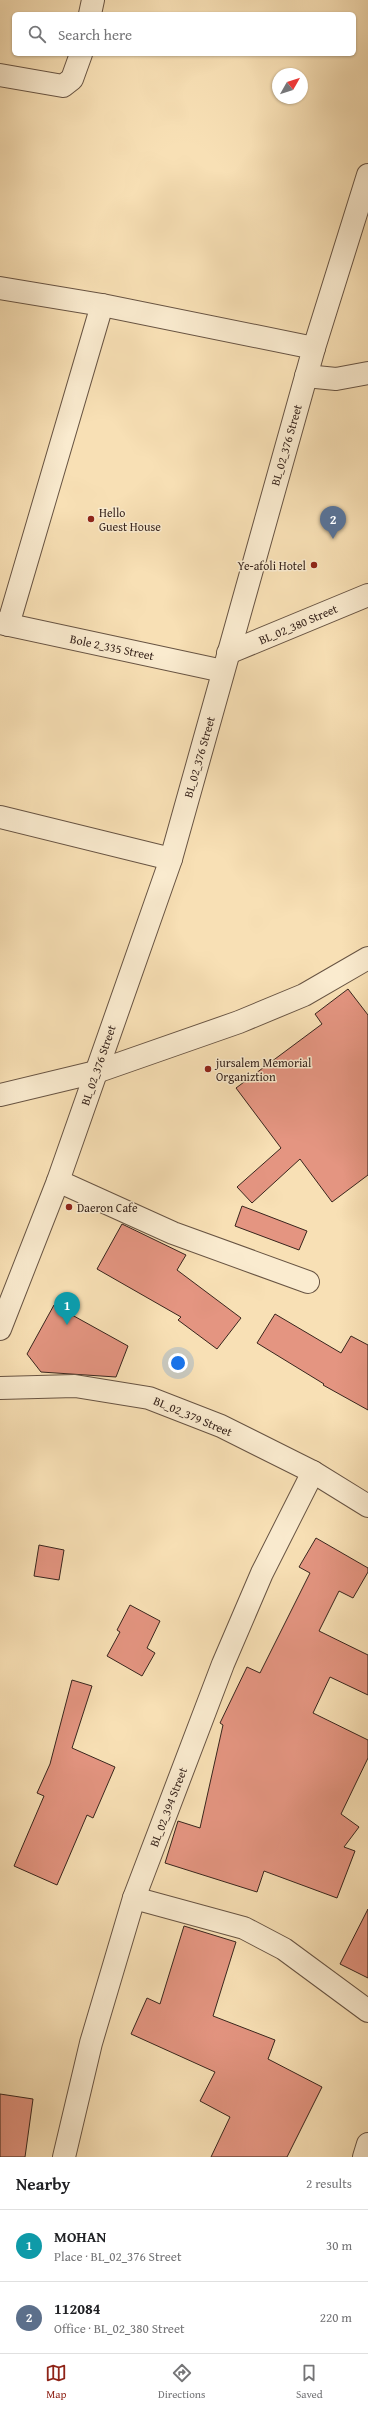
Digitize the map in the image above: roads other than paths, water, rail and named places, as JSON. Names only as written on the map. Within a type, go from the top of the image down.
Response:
[{"type":"street","points":[[90,12],[93,0]]},
{"type":"street","points":[[0,75],[63,86],[72,79],[80,56]]},
{"type":"street","name":"BL_02_376 Street","points":[[0,1329],[58,1181],[171,859],[314,348],[368,176]]},
{"type":"street","points":[[0,288],[102,305],[314,348]]},
{"type":"street","points":[[4,624],[102,305]]},
{"type":"street","points":[[306,376],[336,379],[368,373]]},
{"type":"street","name":"BL_02_380 Street","points":[[226,662],[368,595]]},
{"type":"street","name":"Bole 2_335 Street","points":[[4,624],[226,662]]},
{"type":"street","points":[[0,817],[171,859]]},
{"type":"street","points":[[0,1095],[96,1072],[239,1022],[304,995],[368,958]]},
{"type":"street","points":[[58,1181],[173,1233],[308,1282]]},
{"type":"street","name":"BL_02_379 Street","points":[[0,1388],[75,1386],[149,1398],[221,1426],[313,1472],[368,1506]]},
{"type":"street","name":"BL_02_394 Street","points":[[64,2157],[91,2043],[134,1898],[223,1664],[262,1573],[313,1472]]},
{"type":"street","points":[[134,1898],[244,1928],[284,1950],[368,2011]]},
{"type":"street","points":[[364,2157],[368,2144]]},
{"type":"place","name":"Hello Guest House","points":[[91,519]]},
{"type":"place","name":"112084","points":[[333,539]]},
{"type":"place","name":"Ye-afoli Hotel","points":[[314,565]]},
{"type":"place","name":"jursalem Memorial Organiztion","points":[[208,1069]]},
{"type":"place","name":"Daeron Cafe","points":[[69,1207]]},
{"type":"place","name":"MOHAN","points":[[67,1325]]}]
